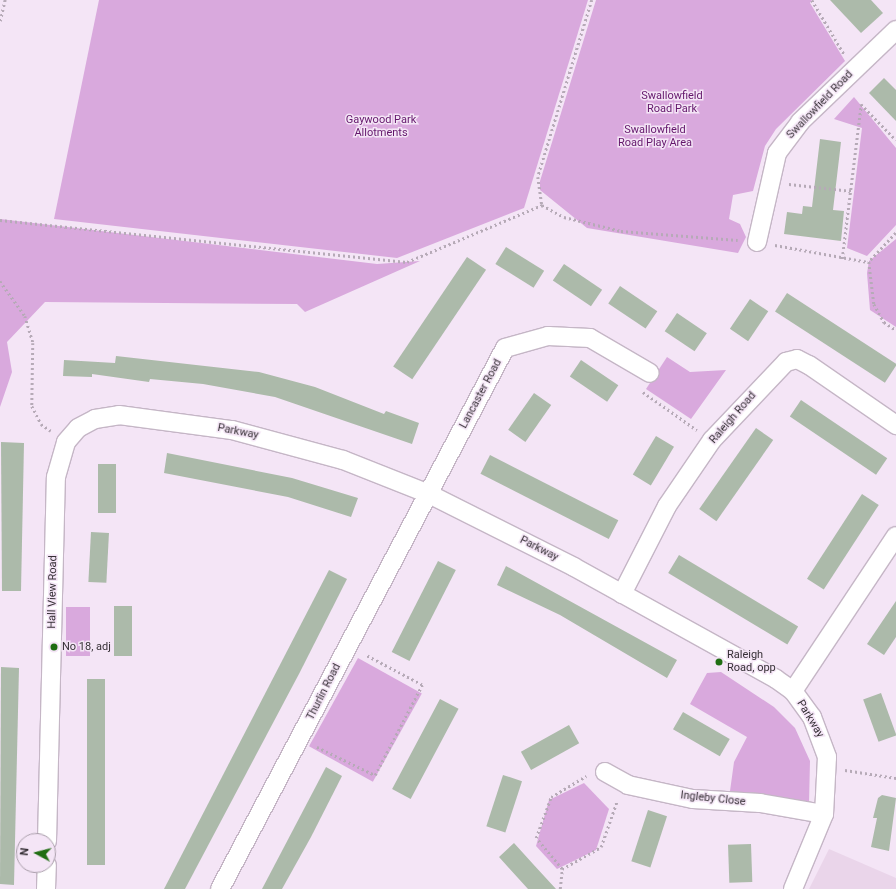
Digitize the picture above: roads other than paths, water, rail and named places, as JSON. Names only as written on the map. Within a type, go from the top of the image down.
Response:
[{"type":"street","name":"Swallowfield Road","points":[[757,242],[768,182],[777,153],[786,140],[854,70],[896,30]]},
{"type":"street","name":"Lancaster Road","points":[[429,494],[505,348],[548,336],[590,338],[650,374]]},
{"type":"street","name":"Raleigh Road","points":[[622,594],[667,506],[712,440],[767,379],[786,362],[797,359],[896,425]]},
{"type":"street","name":"Parkway","points":[[66,442],[78,428],[95,419],[119,416],[149,418],[282,441],[344,460],[429,494],[622,594],[793,691],[824,743],[828,774],[824,814],[793,889]]},
{"type":"street","name":"Hall View Road","points":[[47,833],[56,477],[66,442]]},
{"type":"street","name":"Thurlin Road","points":[[220,889],[429,494]]},
{"type":"street","points":[[793,691],[896,536]]},
{"type":"street","name":"Ingleby Close","points":[[605,772],[628,785],[693,799],[760,803],[824,814]]},
{"type":"street","points":[[46,889],[47,873]]},
{"type":"place","name":"No 18, adj","points":[[54,647]]},
{"type":"place","name":"Raleigh Road, opp","points":[[719,662]]},
{"type":"park label","name":"Swallowfield Road Park","points":[[672,103]]},
{"type":"park label","name":"Gaywood Park Allotments","points":[[381,127]]},
{"type":"park label","name":"Swallowfield Road Play Area","points":[[655,137]]}]
